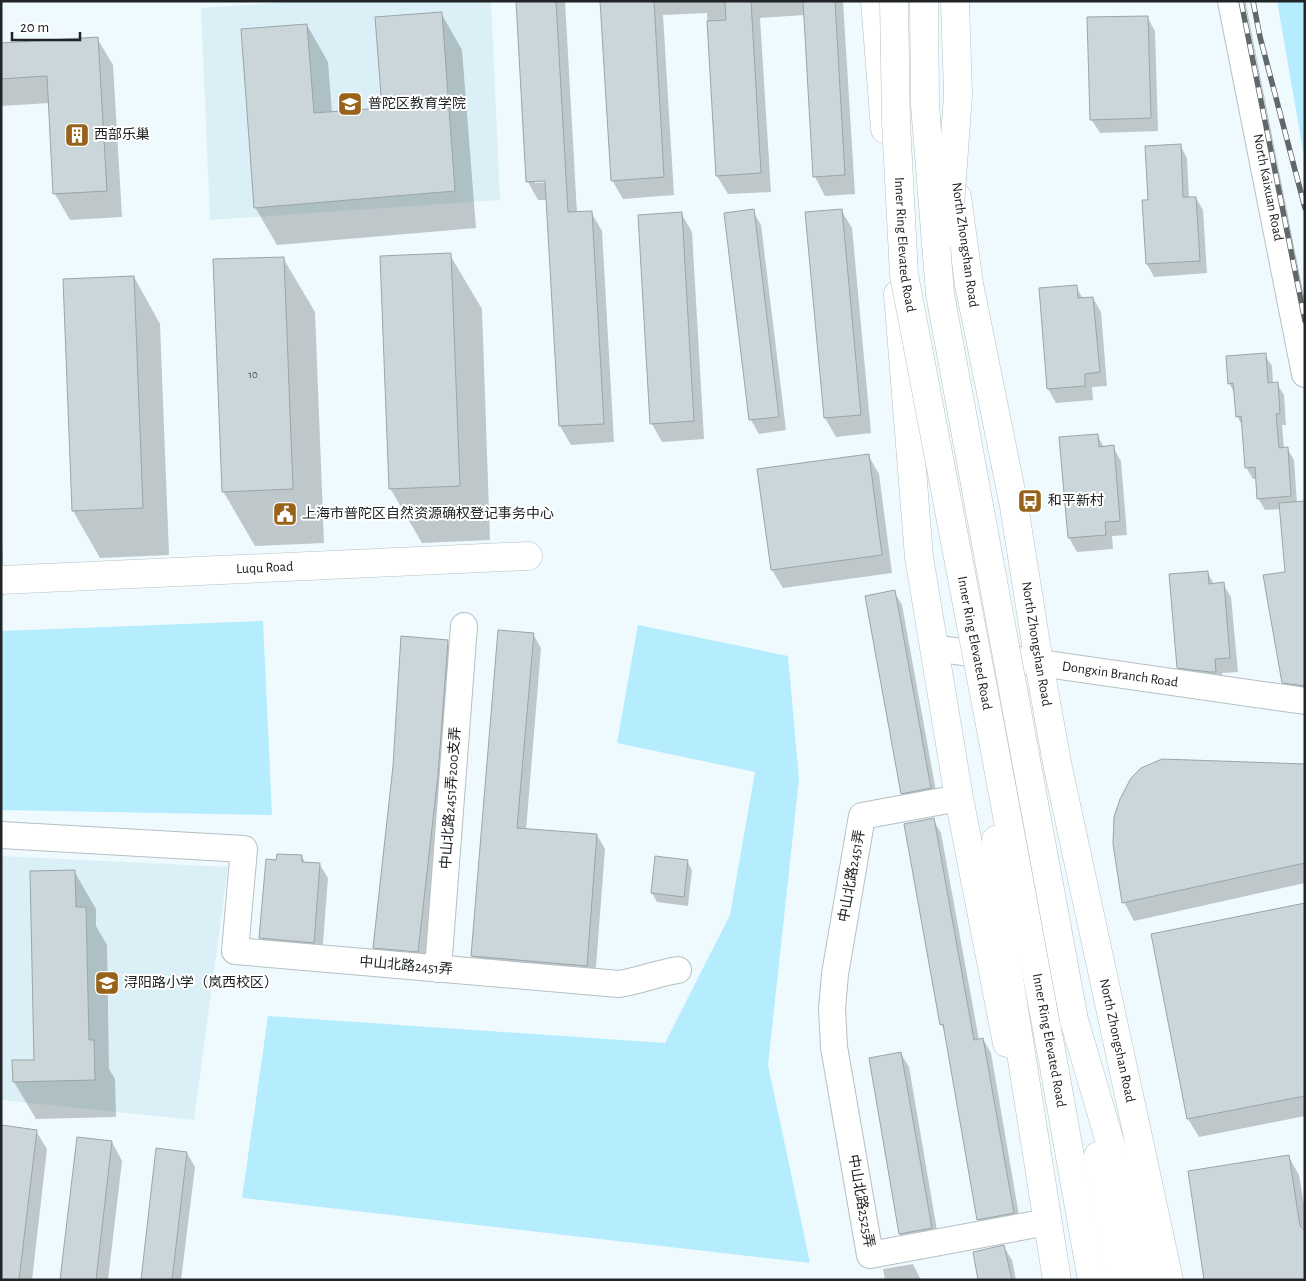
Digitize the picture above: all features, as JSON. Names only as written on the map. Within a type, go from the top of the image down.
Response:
[{"type":"main road","points":[[874,1],[919,557],[959,798],[1053,1280]]},
{"type":"main road","name":"Inner Ring Elevated Road","points":[[894,1],[896,122],[904,274],[1053,1061],[1092,1280]]},
{"type":"main road","name":"Inner Ring Elevated Road","points":[[924,1],[925,106],[940,294],[1120,1280]]},
{"type":"main road","name":"North Zhongshan Road","points":[[948,1],[949,118],[969,284],[1014,506],[1057,763],[1169,1280]]},
{"type":"main road","points":[[940,294],[951,211],[958,96],[955,1]]},
{"type":"main road","name":"Luqu Road","points":[[1,580],[528,556]]},
{"type":"main road","points":[[988,714],[1003,940],[1057,1280]]},
{"type":"main road","points":[[1074,1020],[1133,1220],[1145,1280]]},
{"type":"street","name":"North Kaixuan Road","points":[[1231,1],[1305,374]]},
{"type":"street","name":"中山北路2451弄200支弄","points":[[438,969],[464,626]]},
{"type":"street","name":"Dongxin Branch Road","points":[[934,648],[1305,701]]},
{"type":"street","name":"中山北路2451弄","points":[[835,974],[862,816],[959,798]]},
{"type":"street","name":"中山北路2451弄","points":[[1,835],[244,849],[235,952],[619,984],[634,982],[660,973],[678,970]]},
{"type":"street","name":"中山北路2525弄","points":[[835,974],[832,1009],[834,1047],[870,1255],[1042,1223]]},
{"type":"shaded area","name":"普陀区教育学院","points":[[301,1],[491,1],[500,200],[210,220],[201,8]]},
{"type":"shaded area","points":[[1277,1],[1305,1],[1305,162]]},
{"type":"shaded area","points":[[263,621],[272,815],[1,810],[1,631]]},
{"type":"shaded area","points":[[638,625],[788,656],[799,779],[768,1065],[810,1263],[242,1198],[268,1016],[665,1043],[730,915],[755,772],[617,743]]},
{"type":"shaded area","name":"浔阳路小学（岚西校区）","points":[[1,856],[228,867],[194,1120],[1,1100]]},
{"type":"building","points":[[516,1],[556,1],[568,212],[592,211],[604,424],[559,426],[545,181],[526,182]]},
{"type":"building","points":[[600,1],[654,1],[664,177],[611,181]]},
{"type":"building","points":[[725,1],[751,1],[761,173],[716,176],[707,21],[726,20]]},
{"type":"building","points":[[803,1],[835,1],[845,175],[813,177]]},
{"type":"building","points":[[442,12],[455,191],[254,208],[241,29],[307,24],[314,113],[382,108],[375,17]]},
{"type":"building","points":[[1148,16],[1151,118],[1090,120],[1087,17]]},
{"type":"building","name":"西部乐巢","points":[[98,37],[107,191],[53,194],[47,76],[1,79],[1,43]]},
{"type":"building","points":[[1181,144],[1183,197],[1196,197],[1200,261],[1146,264],[1142,200],[1148,200],[1145,146]]},
{"type":"building","points":[[754,209],[779,417],[749,420],[724,213]]},
{"type":"building","points":[[842,209],[861,415],[824,418],[805,212]]},
{"type":"building","points":[[682,212],[694,421],[650,424],[638,215]]},
{"type":"building","points":[[451,253],[460,486],[389,489],[380,256]]},
{"type":"building","points":[[284,257],[293,489],[222,492],[213,259]]},
{"type":"building","points":[[134,276],[143,508],[72,511],[63,279]]},
{"type":"building","points":[[1077,285],[1078,298],[1093,297],[1100,372],[1085,374],[1085,386],[1047,389],[1039,288]]},
{"type":"building","points":[[1266,353],[1268,383],[1278,382],[1280,413],[1276,414],[1279,448],[1288,447],[1291,496],[1257,499],[1255,467],[1245,468],[1241,416],[1236,417],[1233,383],[1228,384],[1226,356]]},
{"type":"building","points":[[1098,434],[1099,447],[1114,445],[1120,521],[1105,522],[1106,535],[1068,538],[1059,437]]},
{"type":"building","points":[[869,454],[882,555],[771,570],[757,469]]},
{"type":"building","points":[[1305,501],[1305,686],[1282,683],[1263,575],[1285,572],[1279,503]]},
{"type":"building","points":[[1208,571],[1209,584],[1224,582],[1230,658],[1215,659],[1216,672],[1177,668],[1169,574]]},
{"type":"building","points":[[895,590],[931,788],[901,794],[865,596]]},
{"type":"building","points":[[498,630],[534,633],[517,828],[597,834],[587,966],[471,956]]},
{"type":"building","points":[[401,636],[448,640],[438,775],[418,952],[373,948],[393,766]]},
{"type":"building","points":[[1162,759],[1305,764],[1305,863],[1122,903],[1113,844],[1114,817],[1120,799],[1131,778],[1141,768]]},
{"type":"building","points":[[934,818],[974,1040],[983,1038],[1014,1213],[977,1220],[943,1024],[940,1025],[904,824]]},
{"type":"building","points":[[277,854],[302,855],[302,862],[320,863],[314,943],[259,938],[266,859],[276,860]]},
{"type":"building","points":[[655,856],[688,860],[684,897],[651,893]]},
{"type":"building","points":[[75,870],[76,907],[86,907],[89,1040],[94,1040],[95,1080],[13,1082],[12,1060],[34,1060],[30,871]]},
{"type":"building","points":[[1305,903],[1305,1096],[1187,1119],[1151,934]]},
{"type":"building","points":[[901,1052],[932,1228],[899,1234],[869,1058]]},
{"type":"building","points":[[1,1125],[37,1130],[19,1280],[1,1280]]},
{"type":"building","points":[[77,1137],[112,1141],[96,1280],[60,1280]]},
{"type":"building","points":[[156,1148],[187,1152],[172,1280],[141,1280]]},
{"type":"building","points":[[1289,1155],[1300,1226],[1305,1231],[1305,1280],[1204,1280],[1188,1171]]},
{"type":"building","points":[[1004,1245],[1012,1280],[978,1280],[973,1252]]},
{"type":"railway","points":[[1241,1],[1305,321]]},
{"type":"railway","points":[[1253,1],[1260,37],[1305,208]]},
{"type":"place","name":"普陀区教育学院","points":[[350,104]]},
{"type":"place","name":"西部乐巢","points":[[77,135]]},
{"type":"place","name":"和平新村","points":[[1030,501]]},
{"type":"place","name":"上海市普陀区自然资源确权登记事务中心","points":[[285,514]]},
{"type":"place","name":"浔阳路小学（岚西校区）","points":[[107,983]]}]
